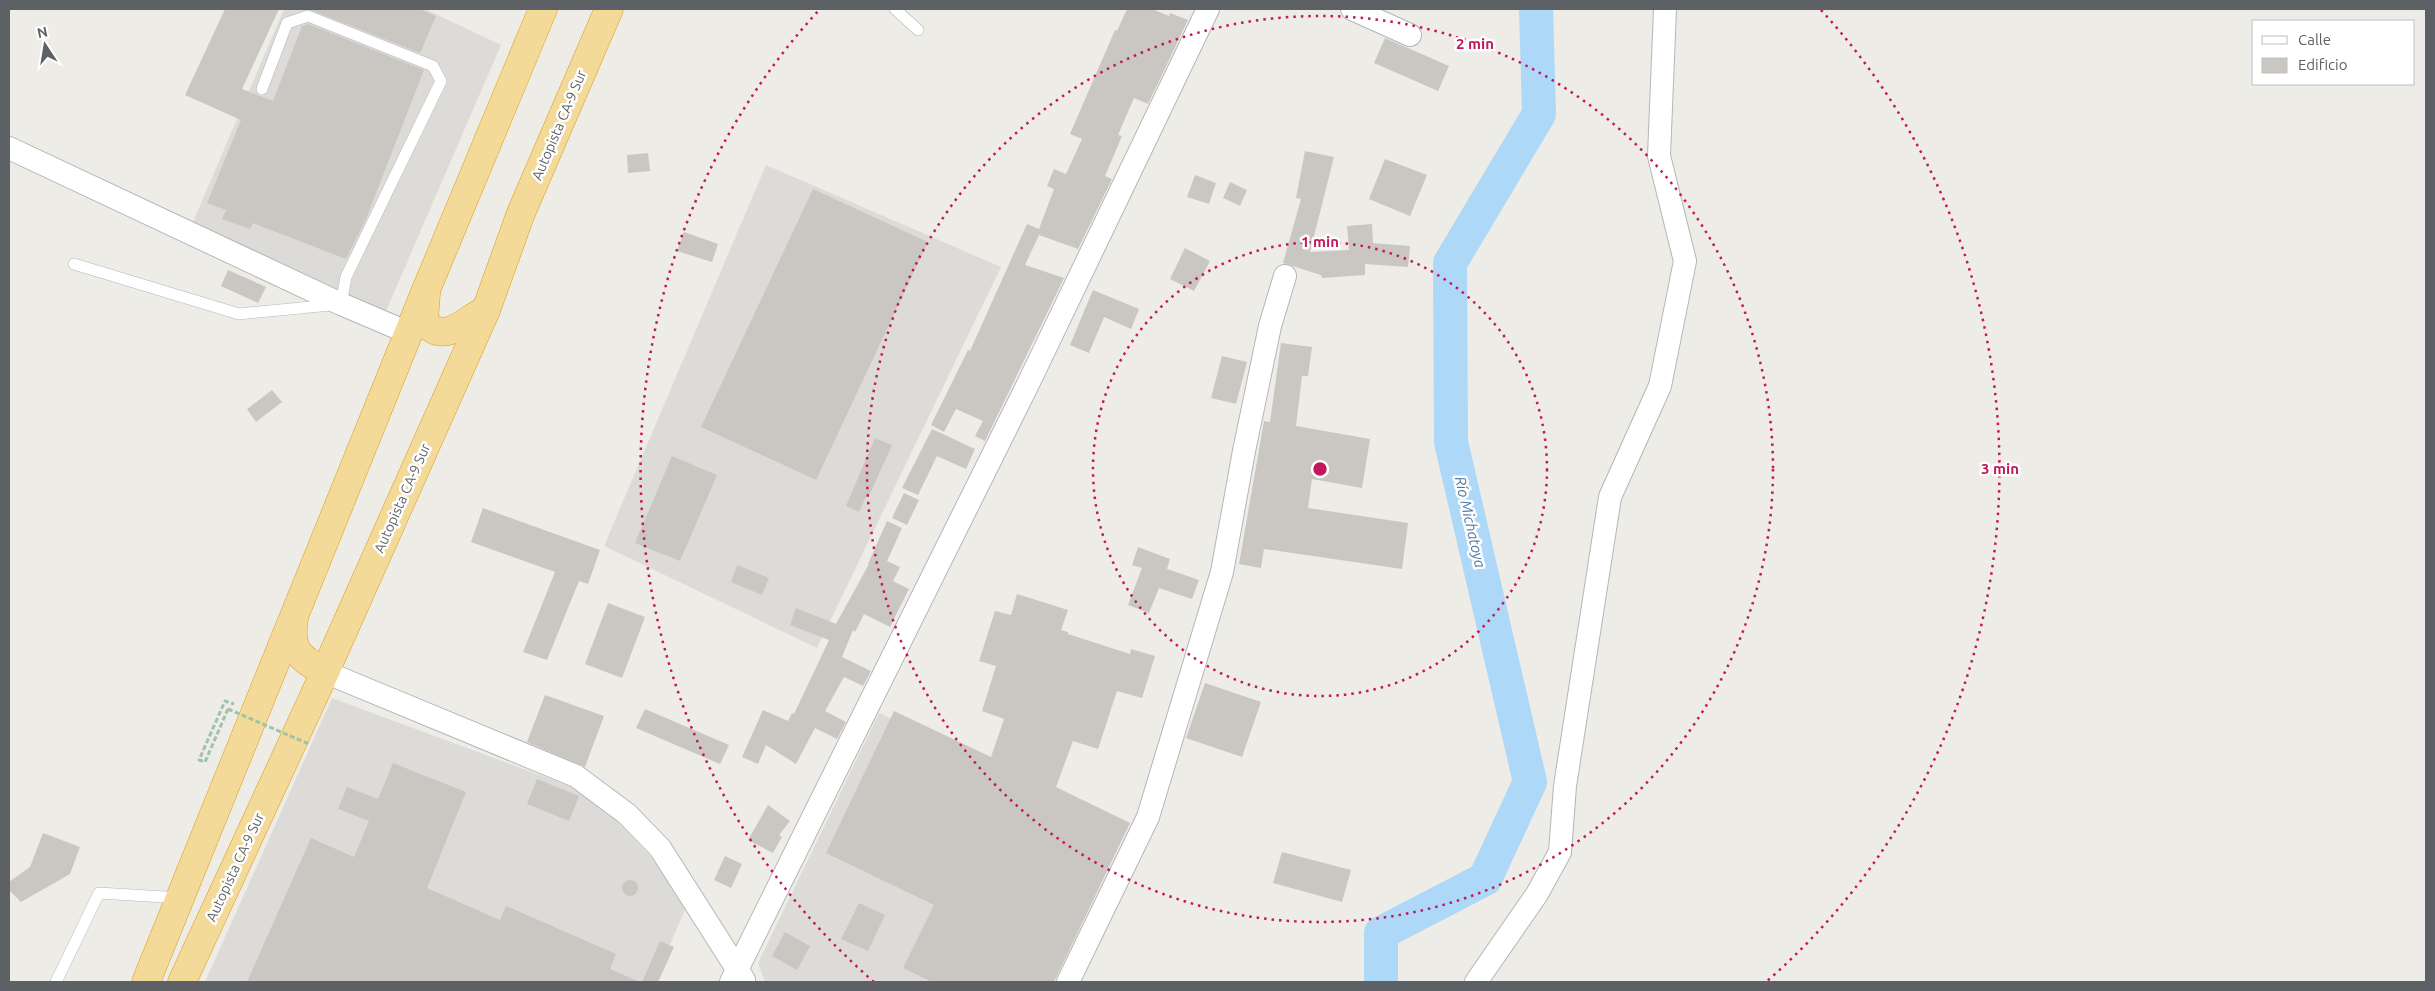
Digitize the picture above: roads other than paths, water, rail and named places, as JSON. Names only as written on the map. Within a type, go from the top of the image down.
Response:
[{"type":"highway","points":[[146,982],[426,290],[543,9]]},
{"type":"highway","name":"Autopista CA-9 Sur","points":[[182,982],[326,672],[486,310],[521,212],[608,9]]},
{"type":"highway","points":[[426,290],[424,321],[436,331],[453,331],[464,325],[471,317],[486,310]]},
{"type":"highway","points":[[294,617],[292,633],[296,650],[308,663],[326,672]]},
{"type":"street","points":[[738,978],[1030,380],[1208,9]]},
{"type":"street","points":[[1352,9],[1410,35]]},
{"type":"street","points":[[1476,982],[1537,894],[1560,852],[1565,786],[1610,497],[1660,386],[1685,261],[1659,156],[1665,9]]},
{"type":"street","points":[[9,148],[341,304],[409,333]]},
{"type":"street","points":[[1068,982],[1148,817],[1222,572],[1266,345],[1285,276]]},
{"type":"street","points":[[326,672],[576,776],[627,814],[660,848],[738,978]]},
{"type":"lane","points":[[896,9],[918,30]]},
{"type":"lane","points":[[74,264],[239,314],[341,304],[346,277],[441,80],[433,66],[308,16],[287,23],[262,88]]},
{"type":"lane","points":[[56,982],[99,893],[181,898]]},
{"type":"waterway","name":"Río Michatoya","points":[[1381,982],[1381,933],[1485,879],[1530,782],[1451,442],[1450,263],[1539,114],[1536,9]]}]
